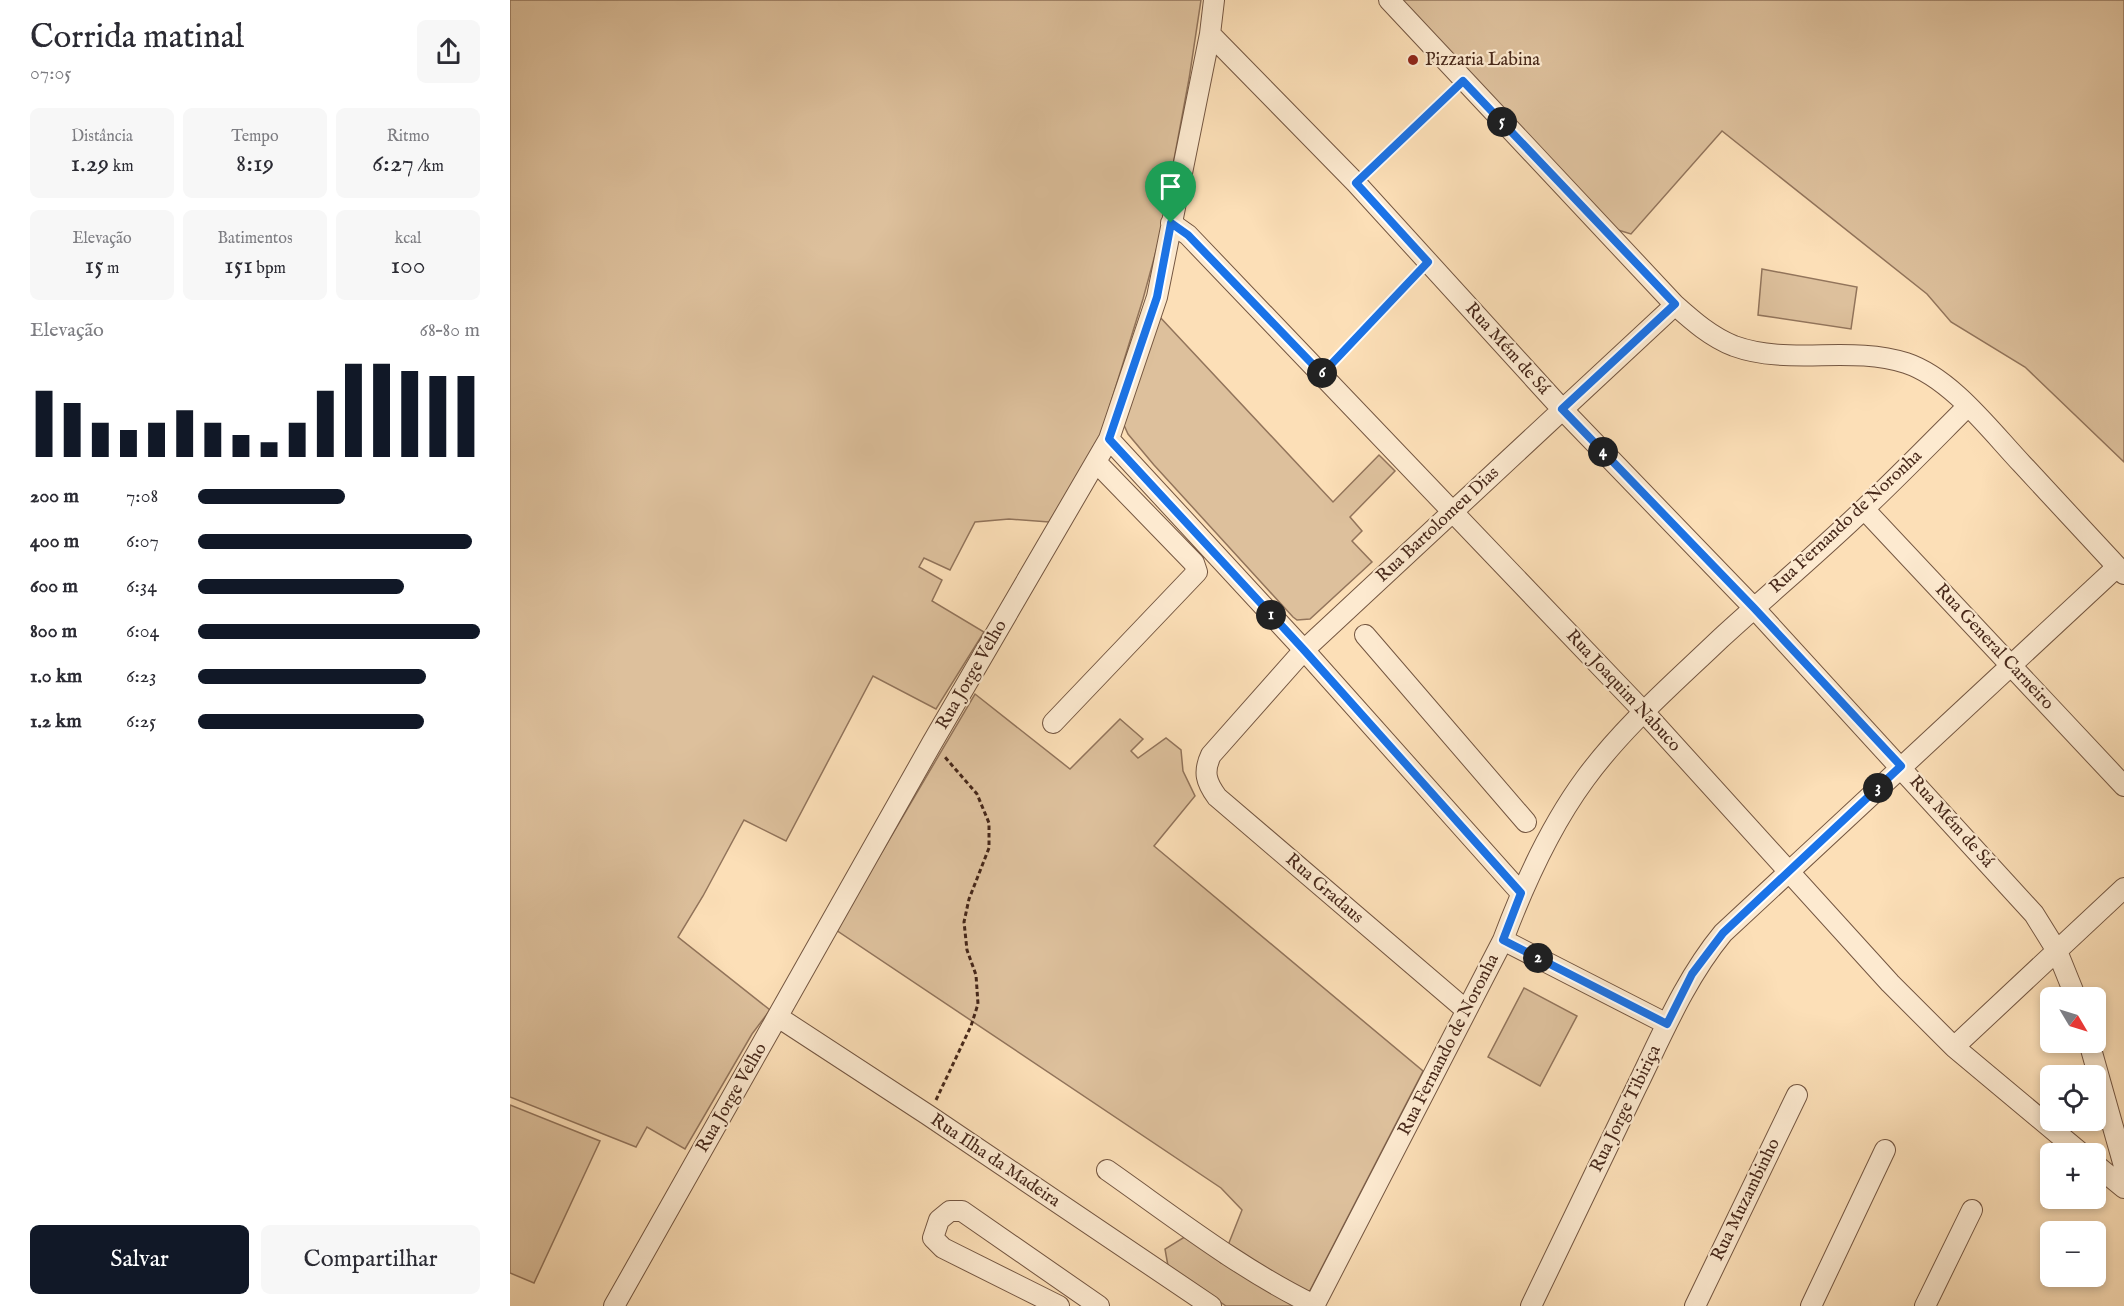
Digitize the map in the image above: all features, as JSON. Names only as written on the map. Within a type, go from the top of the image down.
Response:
[{"type":"street","name":"Rua Jorge Velho","points":[[614,1306],[932,743],[1109,439],[1157,297],[1210,34],[1214,0]]},
{"type":"street","points":[[1389,0],[1675,304],[1704,330],[1733,345],[1753,352],[1782,356],[1834,354],[1876,357],[1906,363],[1932,378],[1968,406],[2121,571]]},
{"type":"street","name":"Rua Mém de Sá","points":[[1210,34],[1356,183],[1562,409],[1754,608],[1901,766],[2034,914],[2057,951],[2072,987]]},
{"type":"street","name":"Rua Joaquim Nabuco","points":[[1171,223],[1188,235],[1453,510],[1644,712],[1890,983],[1954,1047],[2069,1143]]},
{"type":"street","name":"Rua Bartolomeu Dias","points":[[1211,754],[1304,650],[1675,304]]},
{"type":"street","name":"Rua Fernando de Noronha","points":[[1314,1306],[1503,940],[1521,893],[1568,804],[1586,778],[1644,712],[1754,608],[1864,509],[1968,406]]},
{"type":"street","points":[[1109,439],[1304,650],[1521,893]]},
{"type":"street","points":[[1053,723],[1197,572],[1194,563],[1096,462]]},
{"type":"street","name":"Rua General Carneiro","points":[[1864,509],[2124,786]]},
{"type":"street","name":"Rua Jorge Tibiriça","points":[[1531,1306],[1667,1024],[1692,974],[1708,951],[1723,933],[1901,766],[2121,571]]},
{"type":"street","points":[[1365,635],[1527,822]]},
{"type":"street","name":"Rua Gradaus","points":[[1211,754],[1206,766],[1206,776],[1217,797],[1466,1010]]},
{"type":"street","points":[[1954,1047],[2124,888]]},
{"type":"street","points":[[1503,940],[1667,1024]]},
{"type":"street","name":"Rua Ilha da Madeira","points":[[778,1017],[1211,1306]]},
{"type":"street","points":[[2092,1053],[2124,1166]]},
{"type":"street","name":"Rua Muzambinho","points":[[1695,1306],[1797,1095]]},
{"type":"street","points":[[1812,1306],[1885,1150]]},
{"type":"street","points":[[1107,1170],[1236,1260],[1285,1291],[1314,1306]]},
{"type":"street","points":[[2106,1173],[2124,1188]]},
{"type":"street","points":[[1925,1306],[1972,1210]]},
{"type":"street","points":[[1059,1306],[943,1248],[933,1238],[939,1220],[950,1211],[962,1211],[1099,1306]]},
{"type":"path","points":[[1356,183],[1463,81]]},
{"type":"path","points":[[1322,374],[1428,262]]},
{"type":"path","points":[[928,1115],[971,1026],[978,1004],[976,975],[967,950],[964,922],[969,899],[989,848],[989,823],[977,794],[932,743]]},
{"type":"shaded area","points":[[510,0],[1201,0],[1159,240],[1102,431],[1086,463],[1049,522],[1009,519],[975,522],[950,570],[924,558],[919,567],[942,580],[932,601],[984,632],[936,709],[873,676],[786,841],[744,820],[678,937],[770,1010],[752,1034],[685,1149],[647,1127],[636,1147],[510,1097]]},
{"type":"shaded area","points":[[1401,0],[2124,0],[2124,462],[2025,367],[1951,322],[1927,294],[1722,131],[1631,234],[1618,230]]},
{"type":"shaded area","points":[[1762,269],[1857,287],[1851,329],[1758,315]]},
{"type":"shaded area","points":[[1158,315],[1333,502],[1379,455],[1395,471],[1350,517],[1362,531],[1352,541],[1372,562],[1310,619],[1297,620],[1293,617],[1128,434],[1123,423]]},
{"type":"shaded area","points":[[975,694],[1070,769],[1120,719],[1143,739],[1131,751],[1138,758],[1166,738],[1181,750],[1183,771],[1195,796],[1154,846],[1423,1071],[1302,1306],[1226,1306],[1168,1266],[1165,1249],[1191,1233],[1221,1263],[1242,1210],[1221,1188],[836,930]]},
{"type":"shaded area","points":[[1524,988],[1577,1016],[1540,1086],[1488,1057]]},
{"type":"shaded area","points":[[510,1105],[600,1141],[534,1283],[510,1273]]},
{"type":"place","name":"Pizzaria Labina","points":[[1413,60]]},
{"type":"route","points":[[1463,81],[1675,304],[1562,409],[1754,608],[1901,766],[1723,933],[1692,974],[1667,1024],[1503,940],[1521,893],[1304,650],[1109,439],[1157,297],[1171,223],[1188,235],[1322,374],[1428,262],[1356,183],[1463,81]]}]
